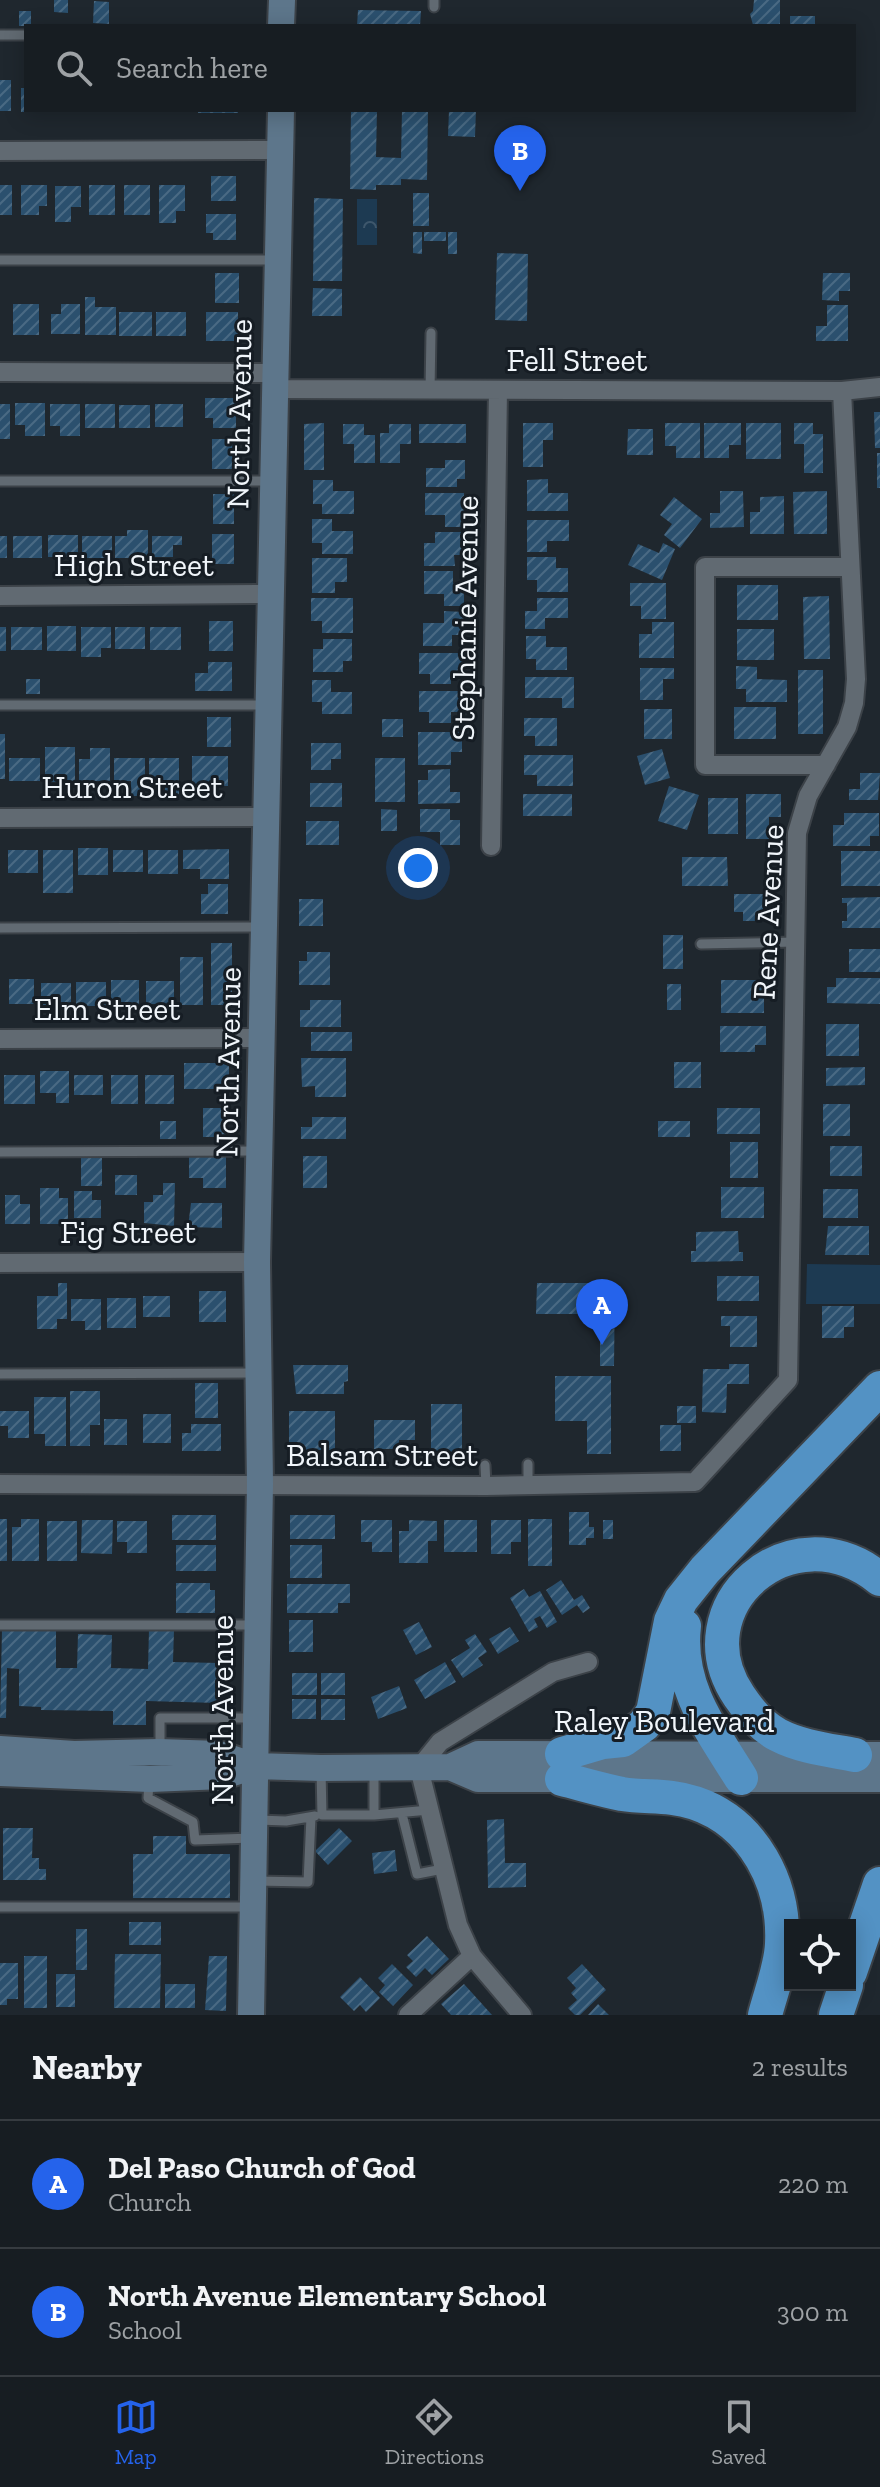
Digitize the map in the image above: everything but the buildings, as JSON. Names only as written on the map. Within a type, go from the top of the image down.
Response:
[{"type":"highway","points":[[562,1767],[603,1742],[623,1740],[644,1725],[653,1712],[671,1621],[681,1600],[880,1388]]},
{"type":"highway","points":[[862,1763],[798,1743],[765,1726],[748,1710],[735,1691],[724,1655],[723,1632],[726,1618],[744,1586],[759,1571],[778,1561],[806,1554],[842,1557],[862,1565],[880,1579]]},
{"type":"highway","points":[[701,1577],[686,1616],[683,1657],[687,1682],[696,1705],[734,1767]]},
{"type":"highway","points":[[562,1767],[624,1794],[660,1795],[696,1803],[728,1819],[753,1845],[772,1876],[782,1910],[783,1946],[765,2015]]},
{"type":"highway","points":[[856,1954],[880,1884]]},
{"type":"highway","points":[[836,2015],[844,1991]]},
{"type":"street","points":[[281,24],[282,0]]},
{"type":"street","name":"North Avenue","points":[[251,2015],[260,1484],[257,1262],[281,112]]},
{"type":"street","points":[[0,151],[280,150]]},
{"type":"street","name":"Fell Street","points":[[0,372],[274,381],[430,390],[842,391],[880,387]]},
{"type":"street","name":"Stephanie Avenue","points":[[491,846],[498,390]]},
{"type":"street","name":"Rene Avenue","points":[[742,1432],[788,1380],[797,833],[808,796],[847,727],[854,703],[856,679],[842,391]]},
{"type":"street","points":[[826,765],[705,765],[705,567],[849,567]]},
{"type":"street","name":"High Street","points":[[0,596],[269,594]]},
{"type":"street","name":"Huron Street","points":[[0,818],[265,817]]},
{"type":"street","name":"Elm Street","points":[[0,1039],[262,1038]]},
{"type":"street","name":"Fig Street","points":[[0,1263],[257,1262]]},
{"type":"street","name":"Balsam Street","points":[[0,1484],[486,1486],[695,1482],[742,1432]]},
{"type":"street","points":[[522,2015],[472,1956],[451,1902],[419,1768],[440,1742],[553,1672],[588,1662]]},
{"type":"street","points":[[466,1726],[466,1740],[478,1754]]},
{"type":"street","points":[[0,1749],[74,1754],[219,1754],[255,1766]]},
{"type":"street","name":"Raley Boulevard","points":[[255,1766],[450,1767],[478,1754],[562,1767]]},
{"type":"street","name":"Raley Boulevard","points":[[450,1767],[478,1779],[562,1767],[862,1763],[880,1779]]},
{"type":"street","points":[[0,1773],[150,1779],[223,1776],[255,1766]]},
{"type":"street","points":[[408,2015],[472,1956]]},
{"type":"lane","points":[[0,35],[24,35]]},
{"type":"lane","points":[[0,260],[277,260]]},
{"type":"lane","points":[[430,390],[431,333]]},
{"type":"lane","points":[[0,481],[271,481]]},
{"type":"lane","points":[[0,705],[270,705]]},
{"type":"lane","points":[[0,928],[265,927]]},
{"type":"lane","points":[[701,944],[795,942]]},
{"type":"lane","points":[[0,1152],[259,1151]]},
{"type":"lane","points":[[0,1374],[258,1373]]},
{"type":"lane","points":[[528,1464],[528,1485]]},
{"type":"lane","points":[[485,1465],[486,1486]]},
{"type":"lane","points":[[0,1625],[256,1625]]},
{"type":"lane","points":[[159,1752],[160,1718],[254,1718]]},
{"type":"lane","points":[[321,1768],[322,1815]]},
{"type":"lane","points":[[374,1768],[374,1815]]},
{"type":"lane","points":[[150,1779],[148,1798],[193,1822],[195,1840],[322,1815],[402,1814],[429,1810]]},
{"type":"lane","points":[[402,1814],[417,1874],[443,1869]]},
{"type":"lane","points":[[0,1907],[252,1894],[308,1882],[311,1817]]},
{"type":"green space","points":[[357,199],[377,199],[377,245],[357,245]]},
{"type":"green space","points":[[807,1264],[880,1265],[880,1304],[806,1304]]},
{"type":"place","name":"North Avenue Elementary School","points":[[520,191]]},
{"type":"place","name":"Del Paso Church of God","points":[[602,1345]]}]
